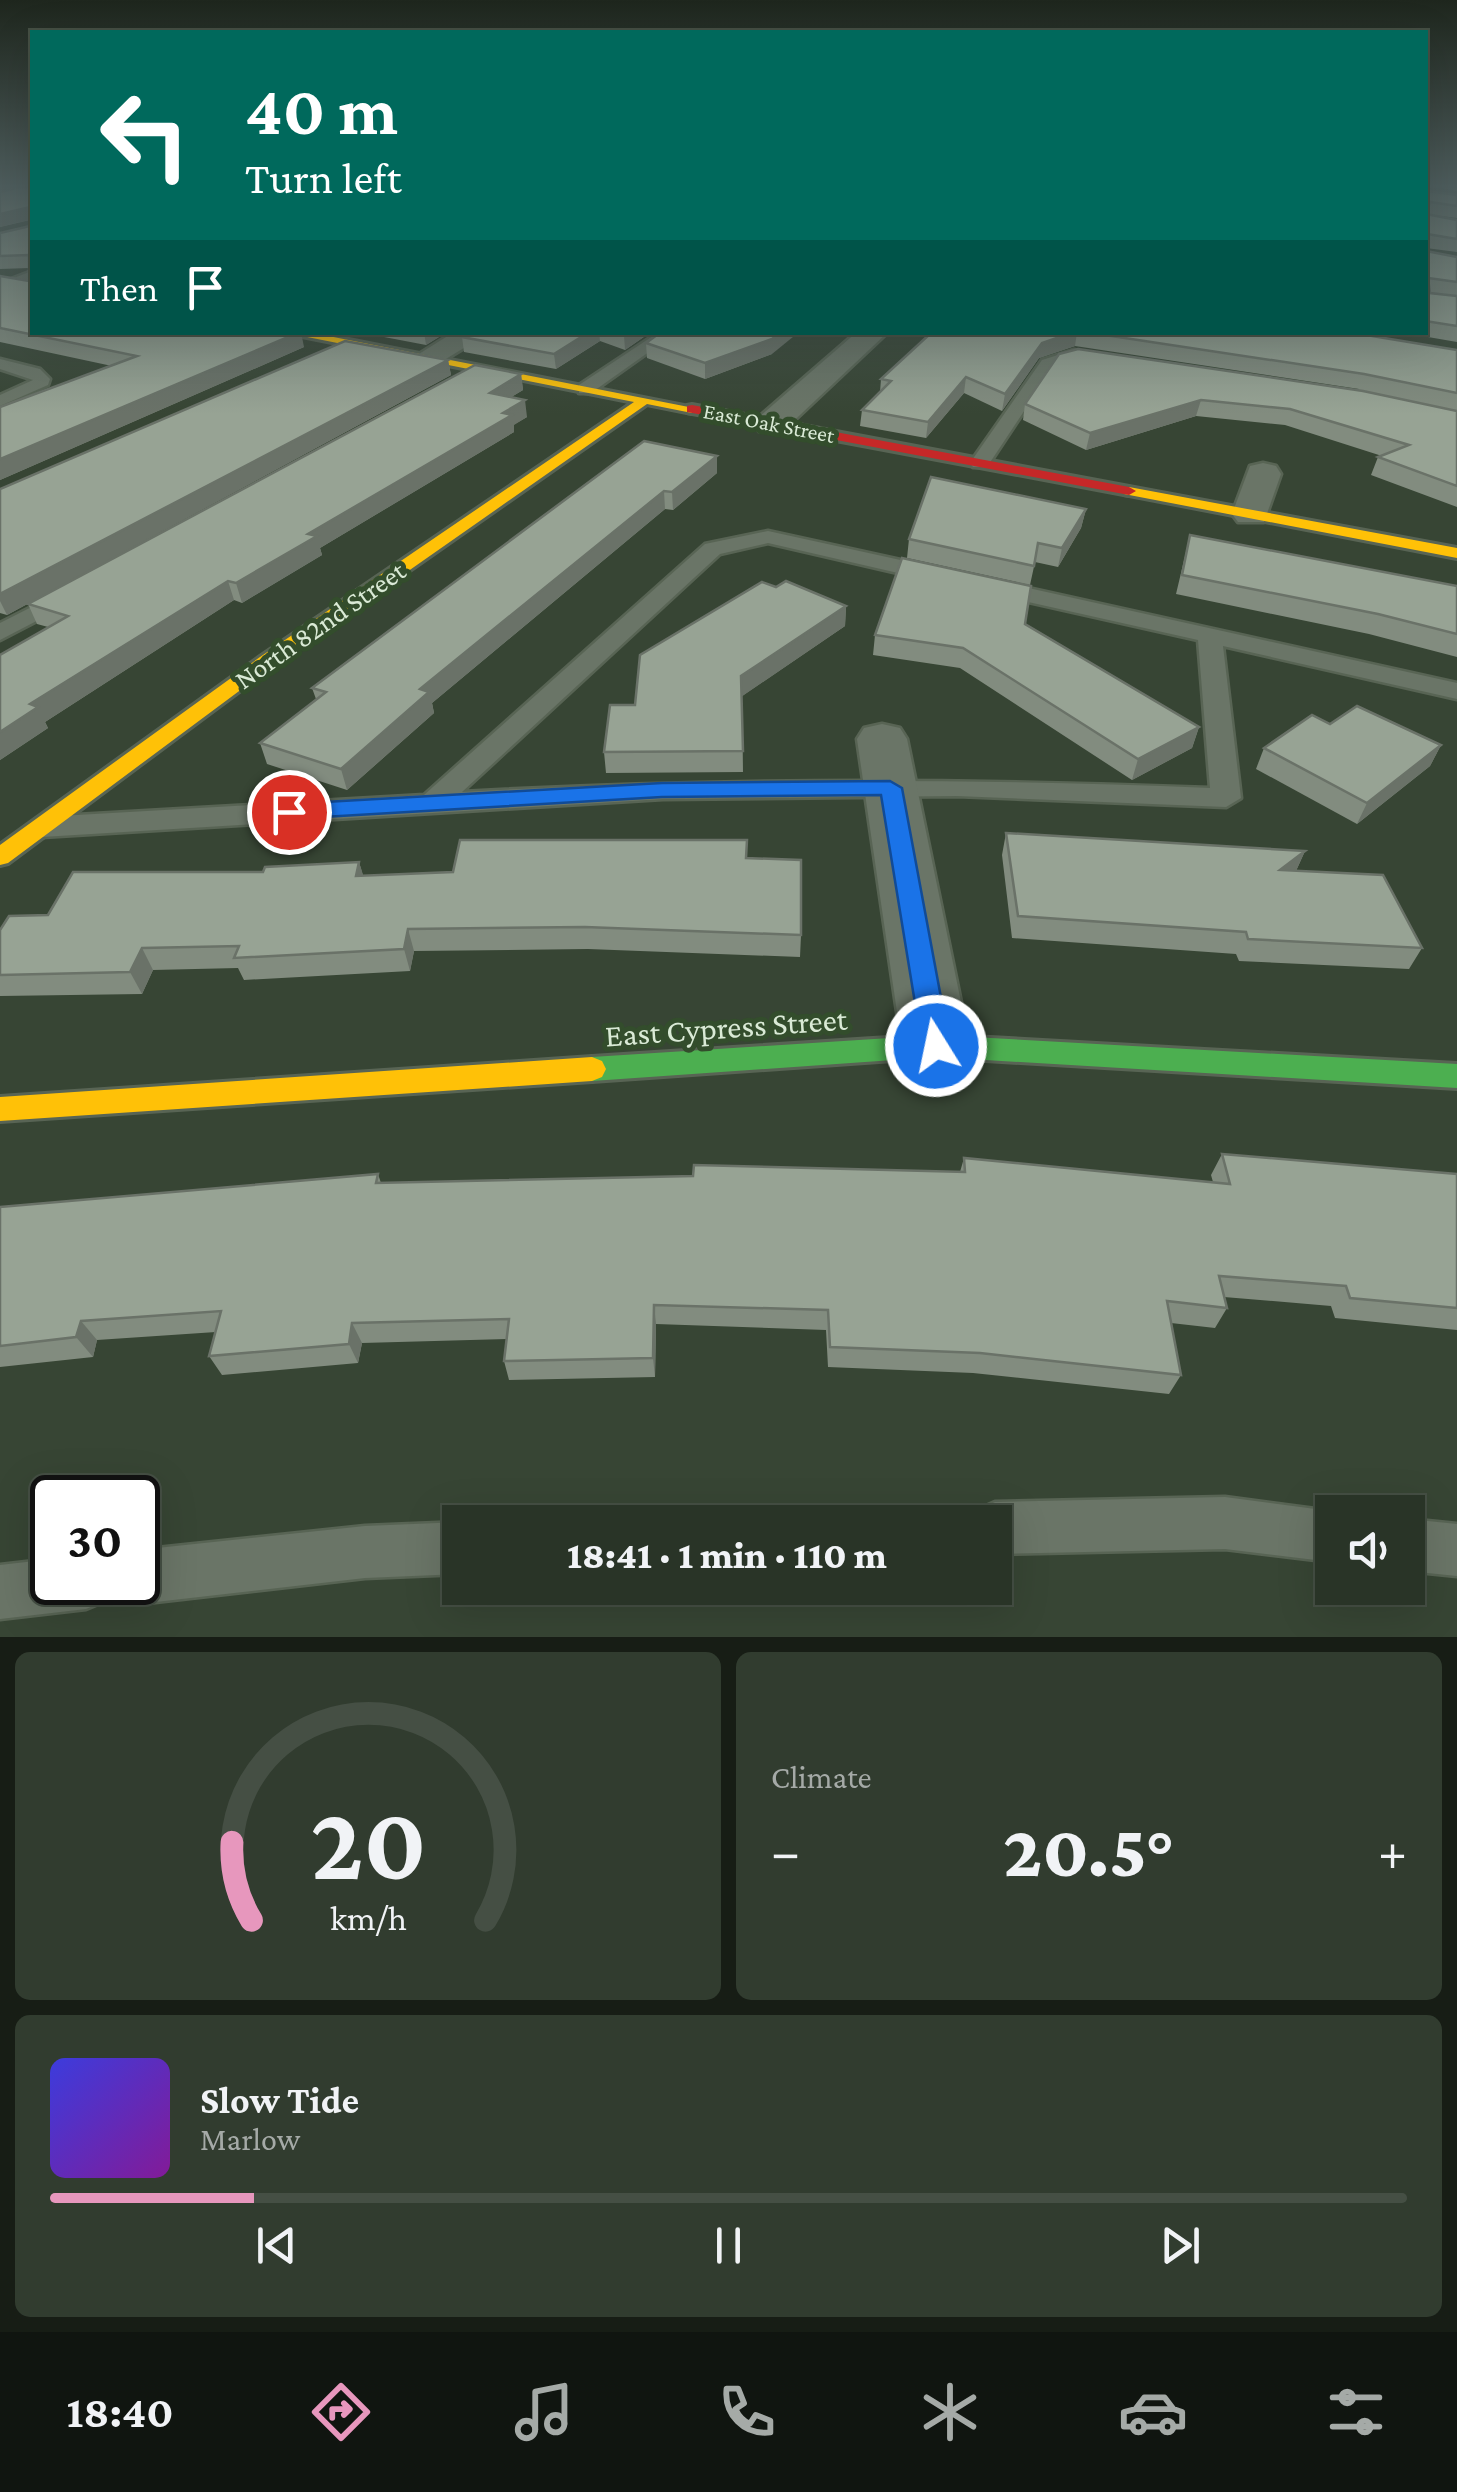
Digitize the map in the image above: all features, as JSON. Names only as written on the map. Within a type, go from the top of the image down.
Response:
[{"type":"street","points":[[426,359],[470,335]]},
{"type":"street","points":[[771,424],[871,335]]},
{"type":"street","points":[[294,348],[344,343]]},
{"type":"street","name":"East Oak Street","points":[[344,343],[1457,553]]},
{"type":"street","name":"North 82nd Street","points":[[0,857],[267,661],[646,400]]},
{"type":"street","points":[[1251,514],[1263,474]]},
{"type":"street","points":[[886,763],[936,1046]]},
{"type":"street","name":"East Cypress Street","points":[[0,1109],[936,1046],[1457,1076]]},
{"type":"lane","points":[[585,389],[666,335]]},
{"type":"lane","points":[[980,463],[1048,363],[1074,355],[1112,361]]},
{"type":"lane","points":[[0,364],[34,372],[42,378],[40,386],[0,401]]},
{"type":"lane","points":[[444,390],[482,369]]},
{"type":"lane","points":[[433,803],[713,550],[768,537],[1457,691]]},
{"type":"lane","points":[[0,633],[85,586]]},
{"type":"lane","points":[[39,828],[662,790],[886,763],[1226,798],[1210,636]]},
{"type":"lane","points":[[1012,1528],[1225,1523],[1315,1534]]},
{"type":"lane","points":[[1425,1547],[1457,1550]]},
{"type":"lane","points":[[160,1575],[365,1552],[442,1549]]},
{"type":"lane","points":[[0,1592],[30,1589]]},
{"type":"building","points":[[30,261],[30,334],[0,328],[0,276],[29,281]]},
{"type":"building","points":[[1428,261],[1457,261],[1457,282],[1428,278]]},
{"type":"building","points":[[1428,278],[1430,293],[1457,296],[1457,326],[1428,321]]},
{"type":"building","points":[[34,335],[293,335],[0,459],[0,407],[137,356]]},
{"type":"building","points":[[465,335],[584,335],[554,354],[462,337]]},
{"type":"building","points":[[657,335],[777,335],[705,363],[646,343]]},
{"type":"building","points":[[929,335],[1065,335],[1042,343],[1005,394],[966,377],[928,422],[862,410],[891,381],[881,379]]},
{"type":"building","points":[[1105,335],[1366,335],[1457,350],[1457,393],[1364,374]]},
{"type":"building","points":[[345,341],[448,360],[0,594],[0,489]]},
{"type":"building","points":[[1078,349],[1363,391],[1457,411],[1457,486],[1378,457],[1409,445],[1290,409],[1201,400],[1090,433],[1025,404],[1059,354]]},
{"type":"building","points":[[475,365],[521,374],[490,393],[525,400],[503,413],[512,415],[308,534],[317,536],[236,583],[228,581],[30,704],[38,707],[0,732],[0,655],[68,616],[28,604]]},
{"type":"building","points":[[644,441],[717,456],[672,492],[664,491],[420,689],[429,692],[341,769],[260,743],[326,692],[312,688]]},
{"type":"building","points":[[931,477],[1086,509],[1062,548],[1038,543],[1034,566],[909,539]]},
{"type":"building","points":[[1190,535],[1457,586],[1457,634],[1182,575]]},
{"type":"building","points":[[902,558],[1031,586],[1025,624],[1199,727],[1138,759],[963,648],[875,635]]},
{"type":"building","points":[[786,581],[846,606],[741,676],[743,751],[604,752],[610,705],[635,705],[640,655],[762,582],[776,587]]},
{"type":"building","points":[[1357,706],[1441,745],[1367,803],[1264,748],[1312,715],[1330,724]]},
{"type":"building","points":[[1006,833],[1305,851],[1280,870],[1383,875],[1422,948],[1248,939],[1246,932],[1018,916]]},
{"type":"building","points":[[460,840],[747,840],[746,858],[801,860],[801,935],[585,927],[408,929],[404,949],[234,958],[239,946],[142,948],[130,972],[0,975],[0,930],[9,916],[48,915],[73,872],[263,872],[265,867],[359,862],[356,876],[453,872]]},
{"type":"building","points":[[1222,1154],[1457,1174],[1457,1308],[1350,1298],[1346,1286],[1219,1276],[1227,1308],[1167,1301],[1181,1375],[980,1353],[830,1347],[828,1310],[654,1305],[653,1358],[504,1361],[509,1319],[352,1323],[349,1344],[209,1356],[221,1311],[81,1321],[76,1337],[0,1346],[0,1207],[378,1174],[376,1183],[693,1176],[694,1165],[965,1172],[964,1158],[1230,1184]]},
{"type":"traffic: fast","points":[[592,1069],[936,1046],[1457,1076]]},
{"type":"traffic: slow","points":[[303,335],[692,409]]},
{"type":"traffic: slow","points":[[0,857],[267,661],[645,400]]},
{"type":"traffic: slow","points":[[1129,491],[1457,553]]},
{"type":"traffic: slow","points":[[0,1109],[592,1069]]},
{"type":"traffic: jam","points":[[692,409],[1129,491]]},
{"type":"route","points":[[289,812],[662,790],[890,788],[936,1046]]}]
